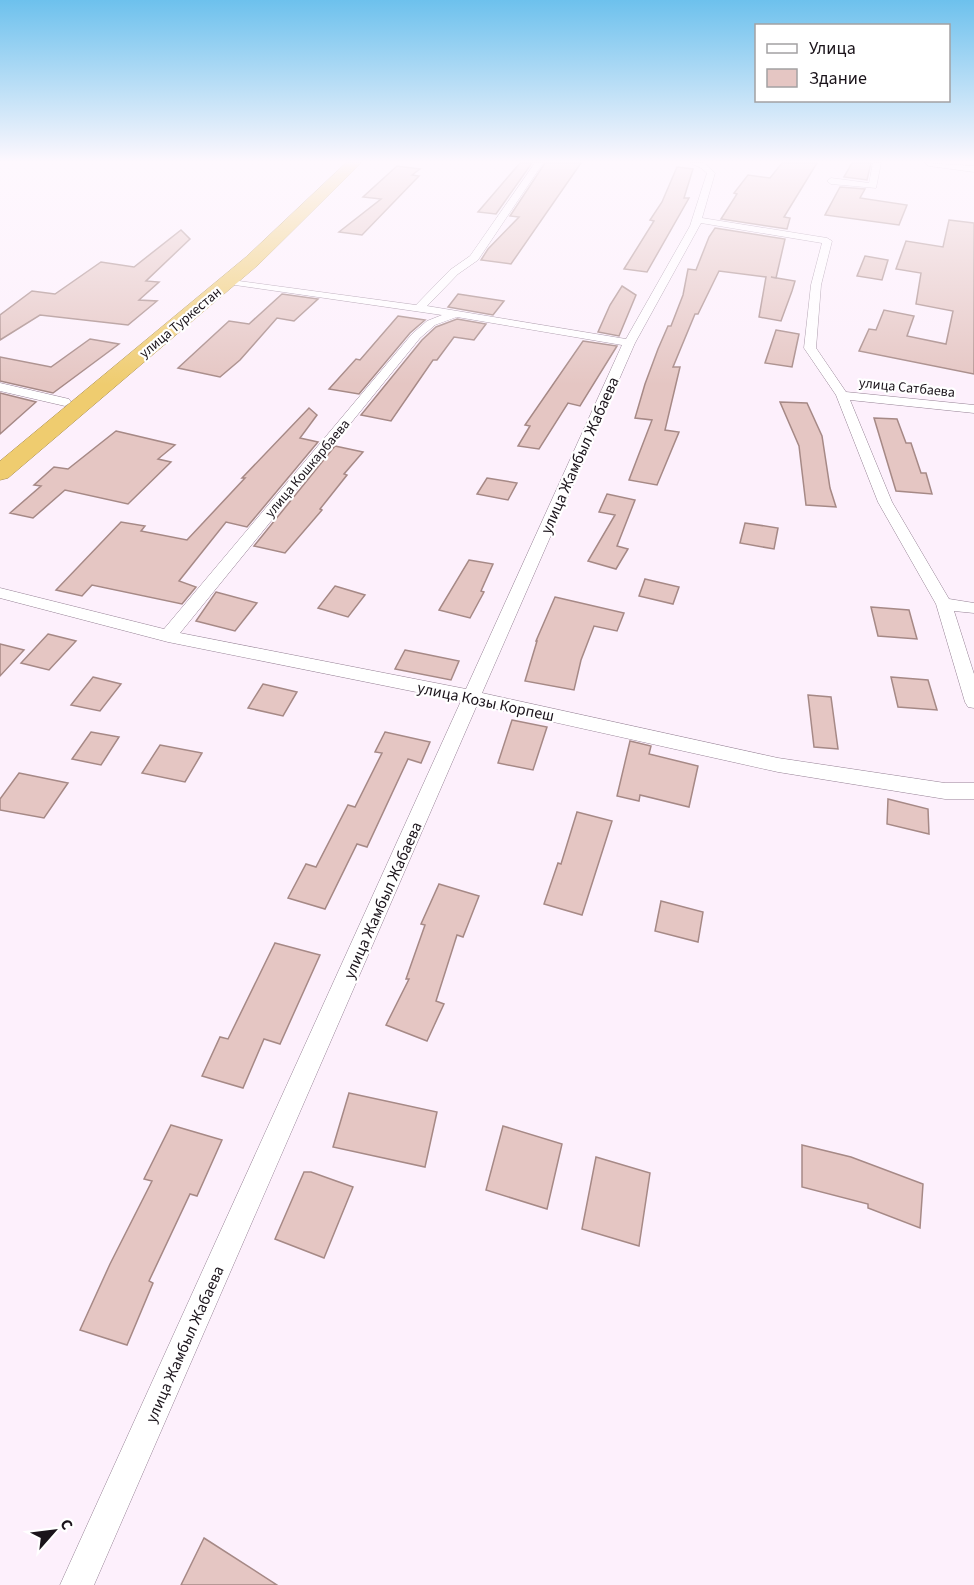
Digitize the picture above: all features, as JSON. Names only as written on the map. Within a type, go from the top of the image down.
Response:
[{"type":"highway","name":"улица Туркестан","points":[[0,473],[228,281],[268,237]]},
{"type":"highway","name":"улица Туркестан","points":[[0,455],[271,237]]},
{"type":"street","points":[[418,309],[454,272],[474,258],[488,237]]},
{"type":"street","name":"улица Жамбыл Жабаева","points":[[76,1585],[629,343],[688,237]]},
{"type":"street","name":"улица Сатбаева","points":[[802,237],[827,241],[816,285],[810,348],[842,395],[974,409]]},
{"type":"street","points":[[228,281],[456,314],[629,343]]},
{"type":"street","name":"улица Кошкарбаева","points":[[168,636],[416,336],[431,323],[456,314]]},
{"type":"street","points":[[0,387],[65,402]]},
{"type":"street","points":[[842,395],[885,502],[944,604],[974,702]]},
{"type":"street","name":"улица Козы Корпеш","points":[[0,593],[168,636],[472,697],[778,765],[945,791],[974,791]]},
{"type":"street","points":[[944,604],[974,608]]},
{"type":"building","points":[[172,237],[190,239],[146,281],[159,282],[139,300],[157,301],[128,325],[40,315],[0,340],[0,315],[32,291],[55,294],[101,262],[134,267]]},
{"type":"building","points":[[500,237],[530,237],[511,264],[481,260]]},
{"type":"building","points":[[644,237],[667,237],[647,272],[624,269]]},
{"type":"building","points":[[709,237],[785,239],[776,278],[795,281],[792,291],[781,321],[759,317],[766,277],[719,271],[698,314],[695,314],[673,367],[680,367],[665,430],[679,432],[657,485],[629,480],[652,420],[635,418],[645,384],[683,295],[688,269],[696,270]]},
{"type":"building","points":[[945,237],[974,237],[974,374],[859,351],[869,329],[876,330],[884,310],[914,316],[907,336],[946,344],[953,311],[916,304],[921,273],[896,269],[906,241],[943,247]]},
{"type":"building","points":[[865,256],[888,260],[882,280],[857,276]]},
{"type":"building","points":[[622,286],[636,295],[619,336],[598,332],[610,305]]},
{"type":"building","points":[[282,294],[318,299],[294,321],[277,318],[240,360],[220,377],[178,368],[229,321],[249,324]]},
{"type":"building","points":[[458,294],[504,301],[493,315],[448,307]]},
{"type":"building","points":[[398,316],[425,320],[410,333],[359,394],[329,389],[356,359],[360,360]]},
{"type":"building","points":[[457,319],[486,324],[474,340],[454,337],[437,360],[433,360],[391,421],[361,415],[422,340],[436,327]]},
{"type":"building","points":[[776,330],[799,334],[792,367],[765,363]]},
{"type":"building","points":[[90,339],[119,344],[53,393],[0,381],[0,357],[51,367]]},
{"type":"building","points":[[583,341],[617,346],[580,406],[568,403],[539,449],[518,446],[530,426],[525,425]]},
{"type":"building","points":[[0,393],[36,402],[0,434]]},
{"type":"building","points":[[780,402],[807,403],[822,436],[830,488],[836,507],[806,505],[799,446]]},
{"type":"building","points":[[309,408],[317,415],[300,438],[318,442],[247,527],[226,522],[179,581],[196,587],[182,604],[92,585],[82,596],[56,590],[121,522],[145,526],[141,531],[187,540]]},
{"type":"building","points":[[874,418],[897,419],[906,443],[911,443],[921,473],[926,473],[932,494],[896,491]]},
{"type":"building","points":[[116,431],[175,445],[158,459],[171,462],[128,504],[65,490],[33,518],[10,513],[41,486],[34,485],[54,467],[68,469]]},
{"type":"building","points":[[335,446],[363,452],[344,474],[347,475],[320,509],[322,510],[285,553],[254,546]]},
{"type":"building","points":[[487,478],[517,483],[508,500],[477,494]]},
{"type":"building","points":[[607,494],[635,500],[617,546],[628,549],[616,569],[588,561],[615,515],[599,512]]},
{"type":"building","points":[[745,523],[778,528],[774,549],[740,543]]},
{"type":"building","points":[[469,560],[493,564],[481,591],[484,592],[470,618],[439,610]]},
{"type":"building","points":[[645,579],[679,587],[673,604],[639,596]]},
{"type":"building","points":[[335,586],[365,595],[348,617],[318,608]]},
{"type":"building","points":[[216,592],[257,603],[235,631],[196,621]]},
{"type":"building","points":[[555,597],[624,613],[617,631],[594,626],[581,660],[574,690],[525,681],[536,641]]},
{"type":"building","points":[[871,607],[909,610],[917,639],[878,636]]},
{"type":"building","points":[[48,634],[76,641],[49,670],[21,663]]},
{"type":"building","points":[[0,644],[24,650],[0,676]]},
{"type":"building","points":[[405,650],[459,661],[451,680],[395,669]]},
{"type":"building","points":[[93,677],[121,684],[100,711],[71,705]]},
{"type":"building","points":[[891,677],[928,680],[937,710],[898,707]]},
{"type":"building","points":[[263,684],[297,692],[283,716],[248,708]]},
{"type":"building","points":[[808,695],[831,697],[838,749],[814,747]]},
{"type":"building","points":[[512,720],[547,727],[533,770],[498,763]]},
{"type":"building","points":[[91,732],[119,737],[101,765],[72,759]]},
{"type":"building","points":[[385,732],[430,742],[421,763],[408,759],[367,847],[357,844],[325,909],[288,898],[306,864],[316,867],[348,805],[355,807],[382,753],[375,752]]},
{"type":"building","points":[[630,741],[651,746],[649,754],[698,766],[689,807],[640,795],[639,801],[617,796]]},
{"type":"building","points":[[160,745],[202,753],[185,782],[142,773]]},
{"type":"building","points":[[19,773],[68,783],[44,818],[0,810],[0,799]]},
{"type":"building","points":[[888,799],[928,809],[929,834],[887,824]]},
{"type":"building","points":[[577,812],[612,821],[582,915],[544,904],[558,863],[561,864]]},
{"type":"building","points":[[439,884],[479,896],[463,937],[457,935],[436,1001],[444,1004],[427,1041],[386,1025],[409,979],[406,979],[425,925],[421,924]]},
{"type":"building","points":[[661,901],[703,912],[698,942],[655,931]]},
{"type":"building","points":[[275,943],[320,955],[280,1044],[264,1039],[243,1088],[202,1076],[220,1037],[228,1039]]},
{"type":"building","points":[[349,1093],[437,1112],[425,1167],[333,1147]]},
{"type":"building","points":[[171,1125],[222,1140],[197,1196],[190,1194],[149,1281],[153,1283],[127,1345],[80,1330],[152,1181],[144,1179]]},
{"type":"building","points":[[503,1126],[562,1144],[547,1209],[486,1190]]},
{"type":"building","points":[[802,1145],[851,1157],[923,1184],[920,1228],[868,1208],[868,1204],[802,1187]]},
{"type":"building","points":[[596,1157],[650,1173],[639,1246],[582,1229]]},
{"type":"building","points":[[304,1172],[311,1172],[353,1187],[324,1258],[275,1239]]},
{"type":"building","points":[[204,1538],[277,1585],[181,1585]]}]
